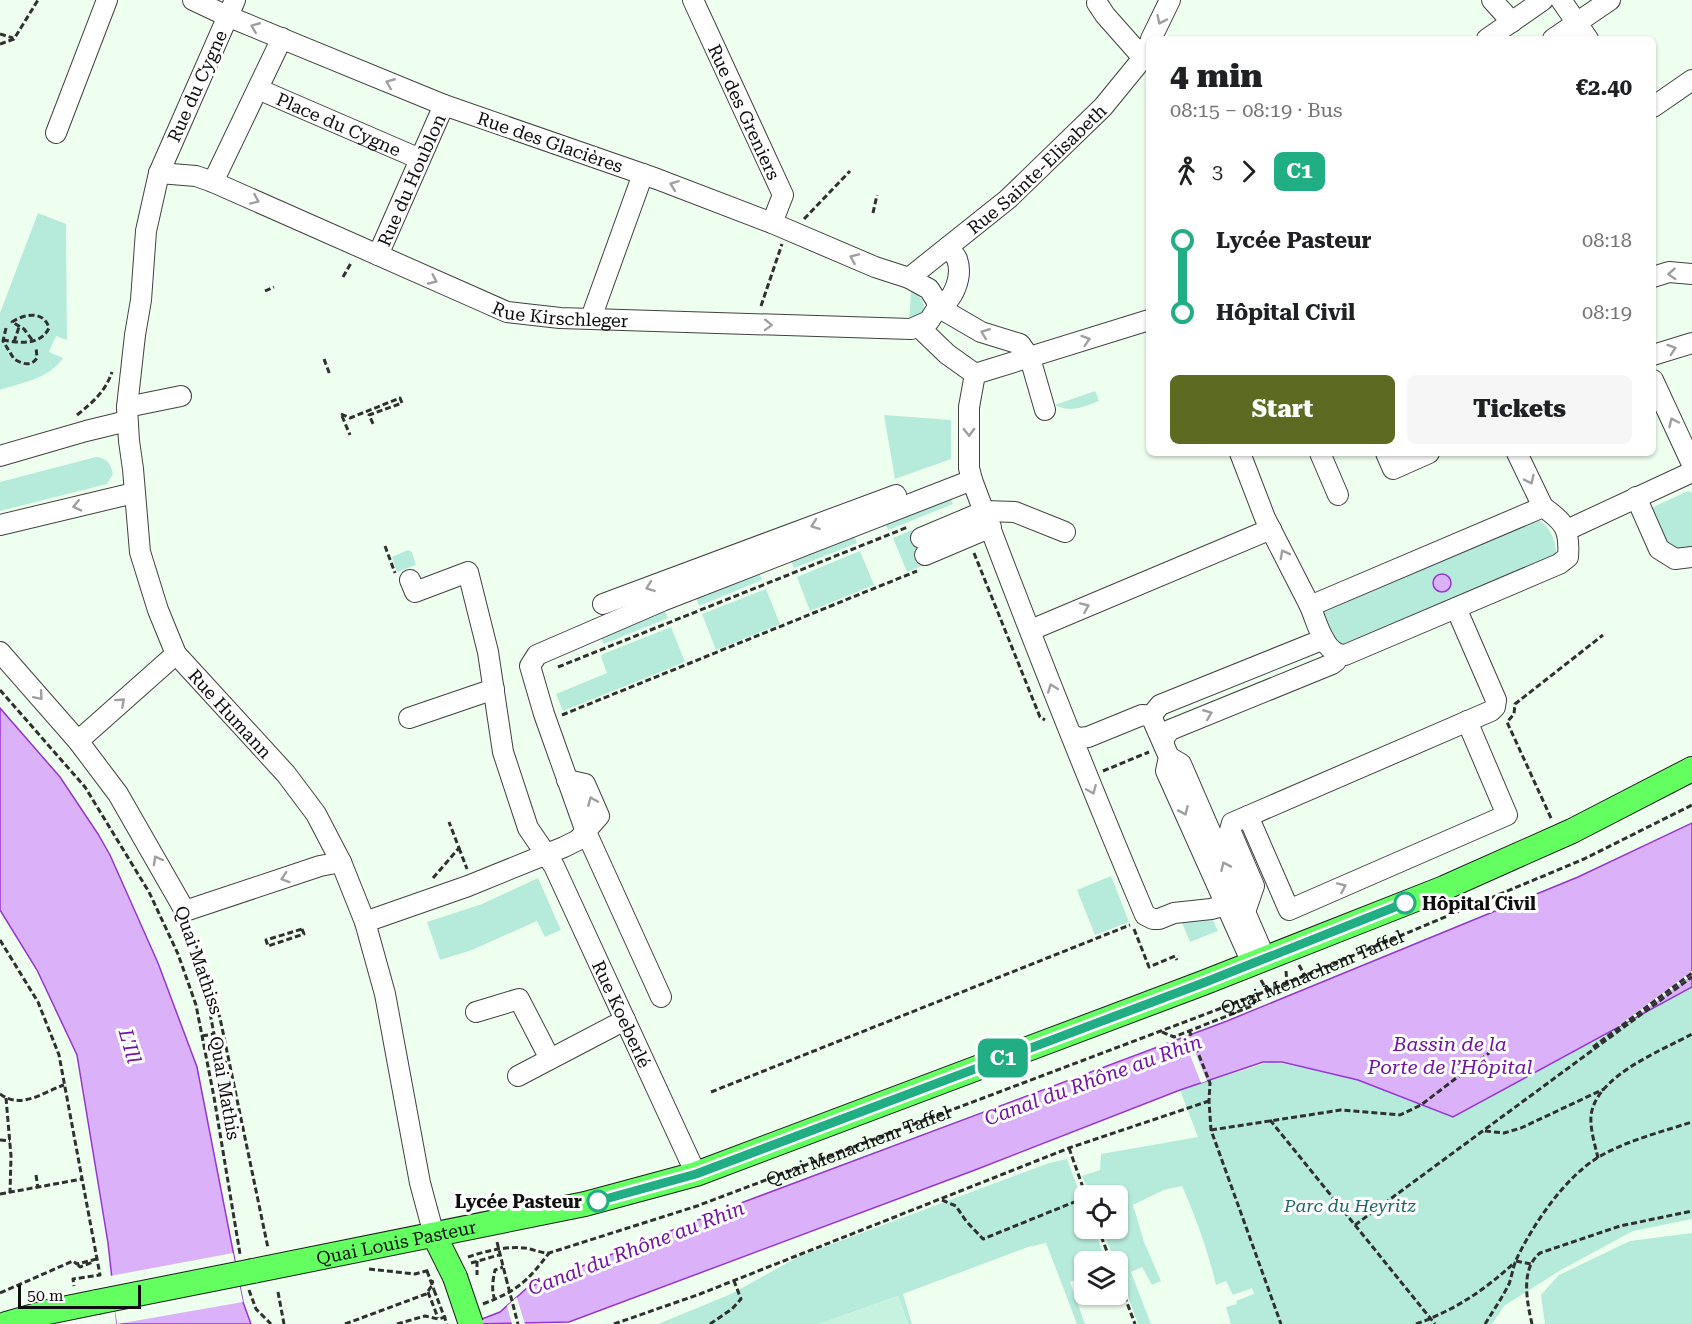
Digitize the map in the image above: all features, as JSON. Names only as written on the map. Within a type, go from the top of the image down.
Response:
[{"type":"main road","name":"Quai Menachem Taffel","points":[[1258,961],[1444,888],[1572,831],[1692,769]]},
{"type":"main road","name":"Quai Louis Pasteur","points":[[6,1324],[48,1312],[248,1274],[594,1202],[696,1174],[1258,961]]},
{"type":"main road","points":[[434,1235],[453,1272],[471,1324]]},
{"type":"street","points":[[56,133],[98,45],[107,0]]},
{"type":"street","name":"Rue des Glacières","points":[[193,0],[231,8],[282,38],[444,105],[643,174],[772,223],[875,267],[909,278]]},
{"type":"street","name":"Rue des Greniers","points":[[693,0],[783,195],[772,223]]},
{"type":"street","points":[[1153,36],[1170,0]]},
{"type":"street","points":[[1492,0],[1512,22]]},
{"type":"street","points":[[1491,36],[1543,0]]},
{"type":"street","points":[[1561,0],[1582,31]]},
{"type":"street","points":[[1564,36],[1582,31],[1610,0]]},
{"type":"street","points":[[1097,3],[1105,15],[1146,51]]},
{"type":"street","name":"Rue du Cygne","points":[[159,173],[231,8]]},
{"type":"street","name":"Place du Cygne","points":[[213,182],[282,38]]},
{"type":"street","name":"Rue Sainte-Elisabeth","points":[[909,278],[1008,199],[1103,107],[1146,51]]},
{"type":"street","points":[[1656,105],[1692,80]]},
{"type":"street","name":"Place du Cygne","points":[[258,88],[420,159]]},
{"type":"street","name":"Rue du Houblon","points":[[378,255],[444,105]]},
{"type":"street","name":"Rue Kirschleger","points":[[159,173],[196,176],[213,182],[507,312],[532,316],[754,325],[903,329],[919,327]]},
{"type":"street","name":"Rue Humann","points":[[159,173],[146,231],[141,300],[127,414],[140,552],[158,610],[176,654],[286,774],[316,814],[341,862],[365,922],[385,994],[420,1183],[434,1235]]},
{"type":"street","points":[[591,318],[643,174]]},
{"type":"street","points":[[948,247],[957,259],[956,284],[950,299],[938,307],[929,321],[919,327],[947,354],[975,374]]},
{"type":"street","points":[[1656,276],[1669,272],[1692,274]]},
{"type":"street","points":[[909,278],[929,289],[938,307],[981,333],[1020,344],[1030,358],[1046,410]]},
{"type":"street","points":[[975,374],[1146,321]]},
{"type":"street","points":[[1656,354],[1692,343]]},
{"type":"street","points":[[975,374],[969,407],[970,474],[1038,635],[1063,720],[1072,735],[1086,778],[1145,915],[1159,919],[1174,913],[1226,905]]},
{"type":"street","points":[[1656,386],[1692,464]]},
{"type":"street","points":[[0,456],[86,431],[181,396]]},
{"type":"street","points":[[1241,456],[1271,529],[1324,639],[1333,652],[1345,656],[1559,564],[1568,557],[1567,530],[1557,517],[1543,507],[1518,456]]},
{"type":"street","points":[[1321,456],[1338,495]]},
{"type":"street","points":[[1387,456],[1393,469],[1422,456]]},
{"type":"street","points":[[1567,530],[1692,472]]},
{"type":"street","points":[[603,603],[748,559],[970,474]]},
{"type":"street","points":[[0,525],[134,493]]},
{"type":"street","points":[[1636,497],[1659,549],[1675,560],[1692,557]]},
{"type":"street","points":[[1310,606],[1543,507]]},
{"type":"street","points":[[918,548],[988,520],[1015,512],[1065,532]]},
{"type":"street","points":[[1038,635],[1271,529]]},
{"type":"street","points":[[661,997],[586,832],[546,721],[530,666],[537,655],[663,601],[748,559]]},
{"type":"street","name":"Rue Koeberlé","points":[[410,580],[415,592],[468,572],[495,689],[504,752],[528,828],[543,854],[554,866],[696,1174]]},
{"type":"street","points":[[1245,912],[1254,886],[1230,826],[1233,823],[1491,711],[1496,704],[1456,608]]},
{"type":"street","points":[[1151,716],[1160,705],[1324,639]]},
{"type":"street","name":"Quai Mathiss","points":[[0,652],[78,741],[118,794],[185,911]]},
{"type":"street","points":[[78,741],[176,654]]},
{"type":"street","points":[[1161,751],[1164,738],[1170,730],[1332,664],[1338,655]]},
{"type":"street","points":[[409,718],[495,689]]},
{"type":"street","points":[[1072,735],[1080,738],[1088,737],[1142,715],[1151,716]]},
{"type":"street","points":[[1151,716],[1167,771],[1226,905],[1258,961]]},
{"type":"street","points":[[1248,816],[1288,910],[1507,815],[1467,721]]},
{"type":"street","points":[[1161,751],[1181,764],[1245,912],[1258,961]]},
{"type":"street","points":[[365,922],[468,886],[578,840],[586,832]]},
{"type":"street","points":[[185,911],[320,866],[341,862]]},
{"type":"street","points":[[476,1012],[519,999],[550,1059]]},
{"type":"street","points":[[518,1076],[625,1020]]},
{"type":"path","points":[[0,44],[14,39],[38,0]]},
{"type":"path","points":[[0,34],[14,39]]},
{"type":"path","points":[[754,325],[782,245],[791,231],[850,171]]},
{"type":"path","points":[[873,213],[877,195]]},
{"type":"path","points":[[265,291],[274,287]]},
{"type":"path","points":[[3,340],[33,341],[47,333],[49,328],[46,321],[38,316],[27,315],[12,322],[20,326],[33,341]]},
{"type":"path","points":[[14,342],[20,326]]},
{"type":"path","points":[[6,328],[3,340],[10,355],[19,363],[27,364],[36,360],[38,354],[36,347]]},
{"type":"path","points":[[324,359],[330,375]]},
{"type":"path","points":[[75,417],[99,396],[107,386],[113,370]]},
{"type":"path","points":[[350,435],[341,414],[350,418],[400,399],[402,402],[369,415],[374,426]]},
{"type":"path","points":[[533,677],[918,548]]},
{"type":"path","points":[[546,721],[918,548]]},
{"type":"path","points":[[974,553],[1040,717],[1047,722]]},
{"type":"path","points":[[1551,818],[1507,722],[1514,714],[1515,704],[1603,635]]},
{"type":"path","name":"Quai Mathis","points":[[0,690],[85,788],[149,892],[178,954],[196,1005],[256,1309],[271,1324]]},
{"type":"path","points":[[1102,771],[1161,751]]},
{"type":"path","name":"Quai Menachem Taffel","points":[[498,1248],[526,1248],[549,1253],[698,1206],[1258,995],[1584,859],[1692,805]]},
{"type":"path","points":[[430,882],[459,848],[449,822]]},
{"type":"path","name":"Quai Mathiss","points":[[185,911],[216,1007],[269,1251]]},
{"type":"path","points":[[711,1092],[1132,924]]},
{"type":"path","points":[[302,928],[304,934],[268,946],[266,940],[302,928]]},
{"type":"path","points":[[0,940],[29,986],[45,1018],[58,1055],[100,1275],[73,1279],[74,1288]]},
{"type":"path","points":[[1483,1130],[1692,975]]},
{"type":"path","points":[[1355,1225],[1692,975]]},
{"type":"path","points":[[1160,1031],[1174,1037],[1252,1006],[1258,995]]},
{"type":"path","points":[[216,1007],[210,1013],[214,1035],[221,1060],[229,1064]]},
{"type":"path","points":[[1190,1030],[1210,1083],[1211,1130],[1281,1324]]},
{"type":"path","points":[[202,1036],[214,1035]]},
{"type":"path","points":[[1598,1158],[1591,1117],[1604,1089],[1622,1073],[1692,1035]]},
{"type":"path","points":[[1211,1130],[1341,1110],[1400,1115],[1421,1105],[1493,1050]]},
{"type":"path","points":[[0,1094],[6,1098],[32,1100],[64,1085]]},
{"type":"path","points":[[1483,1130],[1504,1132],[1521,1128],[1604,1089]]},
{"type":"path","points":[[6,1098],[12,1175],[10,1193]]},
{"type":"path","points":[[614,1324],[734,1281],[1068,1148],[1209,1101]]},
{"type":"path","points":[[1270,1120],[1434,1324]]},
{"type":"path","points":[[1485,1324],[1508,1287],[1516,1261],[1536,1224],[1577,1174],[1598,1158],[1654,1134],[1692,1122]]},
{"type":"path","points":[[0,1140],[10,1141]]},
{"type":"path","points":[[1068,1148],[1081,1185]]},
{"type":"path","points":[[36,1175],[38,1188]]},
{"type":"path","points":[[0,1194],[82,1179]]},
{"type":"path","points":[[942,1200],[956,1206],[983,1239],[1074,1202]]},
{"type":"path","points":[[1532,1324],[1526,1292],[1531,1264],[1540,1253],[1620,1226],[1692,1211]]},
{"type":"path","points":[[497,1241],[518,1324]]},
{"type":"path","points":[[475,1255],[498,1248]]},
{"type":"path","points":[[345,1324],[406,1302],[428,1292],[453,1272],[500,1255]]},
{"type":"path","points":[[0,1293],[73,1261],[77,1264],[97,1259]]},
{"type":"path","points":[[1516,1261],[1531,1264]]},
{"type":"path","points":[[1416,1324],[1476,1295],[1516,1261]]},
{"type":"path","points":[[477,1262],[478,1283]]},
{"type":"path","points":[[495,1300],[493,1295],[494,1274],[495,1270],[503,1266]]},
{"type":"path","points":[[383,1271],[415,1274],[426,1271],[447,1324]]},
{"type":"path","points":[[710,1324],[732,1310],[741,1299],[734,1281]]},
{"type":"path","points":[[428,1292],[438,1319]]},
{"type":"path","points":[[278,1293],[284,1324]]},
{"type":"path","points":[[1128,1305],[1135,1324]]},
{"type":"path","points":[[626,1324],[635,1318]]},
{"type":"green space","points":[[38,213],[66,224],[67,340],[56,336],[49,352],[63,358],[50,371],[35,379],[0,390],[0,313]]},
{"type":"green space","points":[[911,291],[922,300],[924,309],[923,313],[909,322]]},
{"type":"green space","points":[[1095,391],[1099,401],[1088,405],[1066,409],[1055,405]]},
{"type":"green space","points":[[884,415],[951,420],[951,459],[895,479]]},
{"type":"green space","points":[[96,457],[106,460],[111,467],[113,474],[107,484],[0,511],[0,482]]},
{"type":"green space","points":[[1688,491],[1692,493],[1692,552],[1683,553],[1664,544],[1649,509]]},
{"type":"green space","points":[[950,497],[953,504],[888,530],[885,523]]},
{"type":"green space","points":[[1533,519],[1547,527],[1555,544],[1556,556],[1338,649],[1322,617],[1324,610]],"holes":[[[1434,578],[1451,584],[1443,592],[1439,592],[1433,586]]]},
{"type":"green space","points":[[912,530],[926,564],[907,572],[893,538]]},
{"type":"green space","points":[[854,535],[857,543],[794,568],[791,561]]},
{"type":"green space","points":[[408,550],[412,552],[416,565],[397,572],[392,557]]},
{"type":"green space","points":[[860,551],[874,585],[810,611],[797,577]]},
{"type":"green space","points":[[759,572],[762,580],[699,606],[696,598]]},
{"type":"green space","points":[[766,589],[780,624],[716,650],[702,614]]},
{"type":"green space","points":[[665,611],[668,618],[604,644],[601,637]]},
{"type":"green space","points":[[671,627],[685,662],[563,711],[556,694],[607,673],[601,657],[603,654]]},
{"type":"green space","points":[[1111,876],[1129,922],[1095,935],[1077,890]]},
{"type":"green space","points":[[538,878],[561,930],[545,937],[537,921],[472,950],[440,960],[427,922],[482,904]]},
{"type":"green space","points":[[1210,914],[1218,931],[1190,942],[1180,918]]},
{"type":"green space","name":"Parc du Heyritz","points":[[1692,987],[1692,1219],[1633,1231],[1561,1270],[1504,1306],[1492,1324],[1231,1324],[1226,1307],[1237,1304],[1236,1301],[1254,1294],[1252,1288],[1233,1295],[1226,1281],[1216,1285],[1201,1235],[1182,1186],[1164,1190],[1133,1205],[1144,1242],[1161,1281],[1152,1285],[1142,1267],[1131,1272],[1151,1324],[1138,1324],[1128,1296],[1128,1251],[1111,1251],[1106,1239],[1128,1239],[1128,1185],[1086,1185],[1082,1176],[1100,1170],[1101,1154],[1198,1137],[1180,1090],[1272,1061],[1358,1080],[1453,1117]]},
{"type":"green space","points":[[1067,1159],[1077,1185],[1074,1185],[1074,1239],[1098,1239],[1102,1251],[1074,1251],[1074,1281],[1070,1282],[1074,1293],[1074,1305],[1078,1305],[1085,1324],[1077,1324],[1046,1243],[1028,1247],[903,1294],[912,1324],[908,1324],[898,1296],[819,1324],[658,1324],[731,1294],[800,1256],[1049,1163]]},
{"type":"green space","points":[[1692,1233],[1692,1324],[1545,1324],[1541,1295],[1559,1275],[1630,1241]]},
{"type":"green space","points":[[898,1296],[908,1324],[819,1324]]},
{"type":"water","points":[[1438,574],[1446,574],[1451,579],[1449,590],[1438,592],[1433,587],[1433,579]]},
{"type":"water","name":"L'Ill","points":[[0,708],[60,777],[98,834],[110,855],[158,963],[197,1067],[243,1302],[251,1324],[117,1324],[108,1243],[77,1055],[37,970],[0,910]]},
{"type":"water","points":[[1692,823],[1692,987],[1453,1117],[1358,1080],[1282,1062],[1263,1062],[1180,1090],[975,1170],[569,1322],[469,1324],[500,1312],[527,1288],[733,1206],[1227,1021],[1578,877]]},
{"type":"pier","points":[[1692,971],[1692,975],[1634,1018],[1613,1030]]},
{"type":"pier","points":[[1188,1035],[1207,1081],[1201,1083],[1183,1037]]},
{"type":"pier","points":[[233,1253],[243,1302],[117,1324],[110,1276]]},
{"type":"pier","points":[[517,1297],[525,1324],[512,1324],[507,1306]]},
{"type":"bus line","name":"C1","points":[[598,1201],[696,1174],[1203,983],[1405,903]]},
{"type":"place","name":"Hôpital Civil","points":[[1405,903]]},
{"type":"place","name":"Lycée Pasteur","points":[[598,1201]]},
{"type":"water label","name":"Bassin de la Porte de l’Hôpital","points":[[1450,1056]]},
{"type":"water label","name":"Canal du Rhône au Rhin","points":[[1093,1080]]},
{"type":"water label","name":"Canal du Rhône au Rhin","points":[[636,1248]]}]
